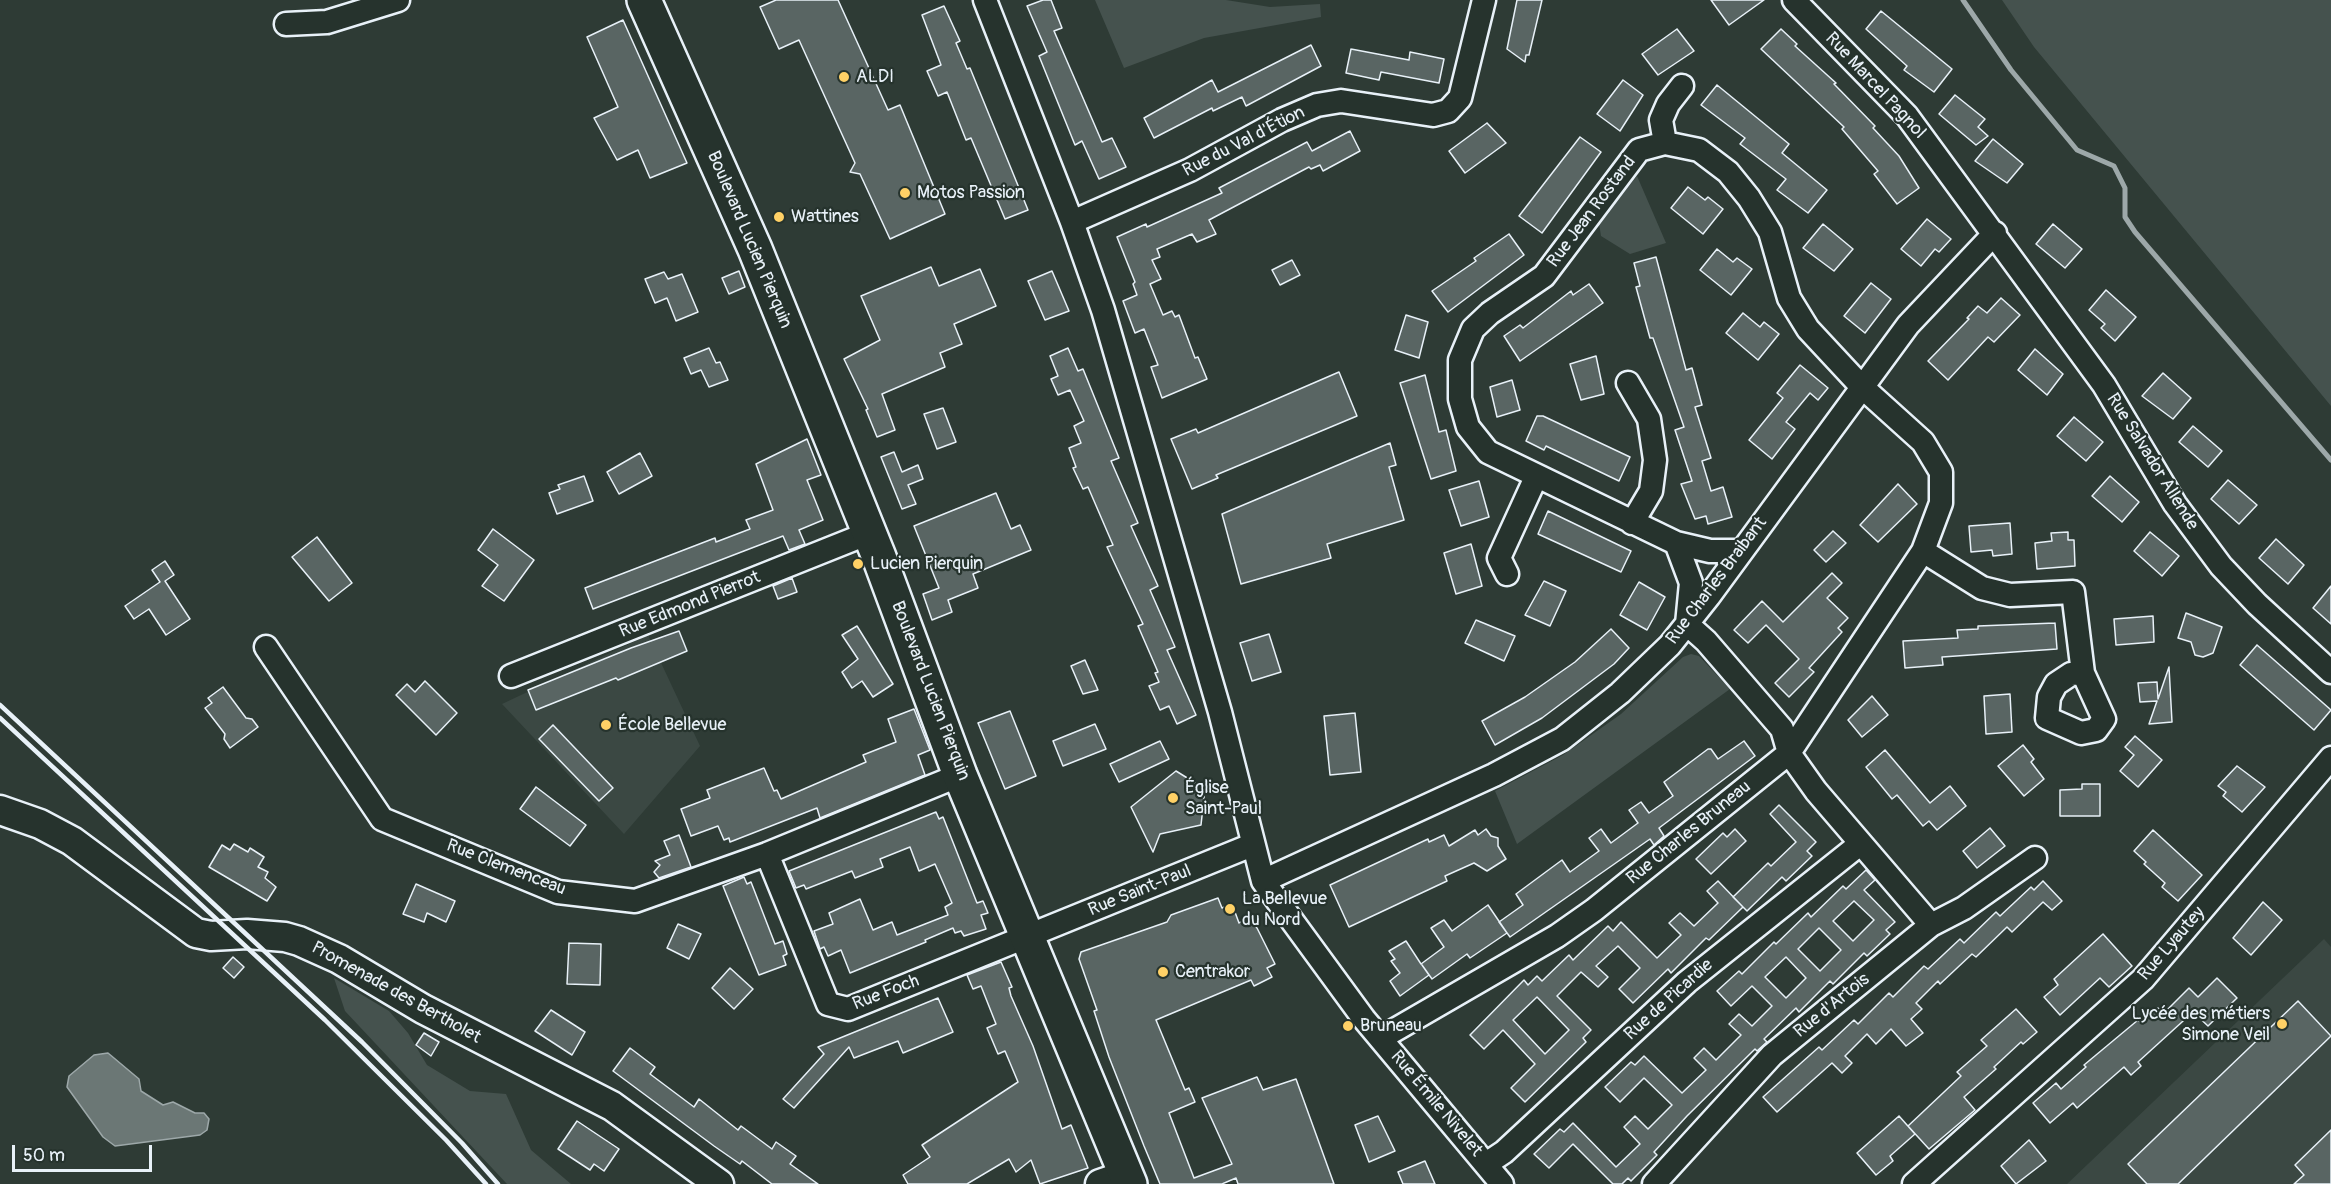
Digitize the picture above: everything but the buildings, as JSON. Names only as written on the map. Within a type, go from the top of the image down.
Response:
[{"type":"main road","name":"Boulevard Lucien Pierquin","points":[[644,0],[755,249],[869,532],[960,775],[1027,937],[1119,1181]]},
{"type":"street","points":[[286,24],[327,22],[398,0]]},
{"type":"street","name":"Rue Émile Nivelet","points":[[985,0],[1072,222],[1103,310],[1220,712],[1263,881],[1381,1038],[1502,1184]]},
{"type":"street","name":"Rue du Val d'Étion","points":[[1072,222],[1190,170],[1282,120],[1317,105],[1341,101],[1433,115],[1448,111],[1460,98],[1484,0]]},
{"type":"street","name":"Rue Marcel Pagnol","points":[[1794,0],[1907,116],[1995,232]]},
{"type":"street","points":[[1682,87],[1668,104],[1661,120],[1665,143],[1699,150],[1728,172],[1749,198],[1770,232],[1789,298],[1808,329],[1860,386]]},
{"type":"street","name":"Rue Jean Rostand","points":[[1665,143],[1639,150],[1544,276],[1490,312],[1473,329],[1460,360],[1460,399],[1468,427],[1488,452],[1676,543],[1710,550],[1740,551]]},
{"type":"street","name":"Rue Charles Braibant","points":[[1263,881],[1483,780],[1562,739],[1620,693],[1670,645],[1860,386],[1908,325],[1995,232]]},
{"type":"street","name":"Rue Salvador Allende","points":[[1995,232],[2104,385],[2175,504],[2221,566],[2257,604],[2331,672]]},
{"type":"street","points":[[1628,383],[1649,419],[1654,460],[1651,491],[1632,523]]},
{"type":"street","name":"Rue Charles Bruneau","points":[[1381,1038],[1557,936],[1594,910],[1789,753],[1923,551],[1941,503],[1941,472],[1923,442],[1860,386]]},
{"type":"street","points":[[1507,574],[1499,558],[1536,477]]},
{"type":"street","name":"Rue Edmond Pierrot","points":[[511,676],[869,532]]},
{"type":"street","points":[[1676,543],[1691,583],[1686,624],[1706,641],[1782,729],[1789,753],[1860,844],[1931,926]]},
{"type":"street","points":[[1923,551],[1982,588],[2010,595],[2073,592],[2083,673]]},
{"type":"street","name":"Rue Clemenceau","points":[[266,647],[382,819],[558,892],[635,901],[767,854],[960,775]]},
{"type":"street","name":"Rue Lyautey","points":[[1914,1184],[2143,979],[2331,758]]},
{"type":"street","name":"Promenade des Bertholet","points":[[0,810],[40,824],[72,841],[196,933],[211,936],[248,934],[285,937],[339,959],[423,1009],[612,1106],[718,1184]]},
{"type":"street","name":"Rue de Picardie","points":[[1486,1164],[1504,1152],[1687,982],[1860,844]]},
{"type":"street","name":"Rue Saint-Paul","points":[[1027,937],[1252,845]]},
{"type":"street","name":"Rue Foch","points":[[767,854],[828,1004],[848,1009],[1027,937]]},
{"type":"street","name":"Rue d'Artois","points":[[1654,1184],[1772,1055],[1931,926],[1964,908],[2036,858]]},
{"type":"shaded area","points":[[1095,0],[1226,0],[1270,7],[1320,4],[1321,17],[1204,38],[1124,68]]},
{"type":"shaded area","points":[[2002,0],[2331,0],[2331,406],[2034,47]]},
{"type":"shaded area","points":[[1637,176],[1666,243],[1630,254],[1601,236],[1599,223]]},
{"type":"shaded area","name":"École Bellevue","points":[[648,635],[700,746],[624,834],[502,704]]},
{"type":"shaded area","points":[[1691,654],[1699,656],[1730,689],[1517,844],[1495,791],[1563,755],[1621,714],[1683,657]]},
{"type":"shaded area","name":"Lycée des métiers Simone Veil","points":[[2324,939],[2331,947],[2331,1184],[2067,1184]]},
{"type":"shaded area","points":[[334,978],[389,1011],[408,1033],[427,1065],[470,1091],[506,1094],[531,1150],[571,1184],[507,1184],[345,1011]]},
{"type":"shaded area","points":[[108,1053],[139,1079],[141,1091],[163,1105],[173,1102],[195,1113],[204,1113],[209,1119],[207,1130],[200,1135],[115,1146],[103,1137],[67,1087],[69,1076],[94,1055]]},
{"type":"waterway","points":[[1963,0],[2011,70],[2077,150],[2114,166],[2125,188],[2125,217],[2135,232],[2331,460]]},
{"type":"railway","points":[[0,705],[362,1042],[462,1143],[498,1184]]},
{"type":"railway","points":[[0,718],[325,1020],[446,1140],[486,1184]]},
{"type":"place","name":"ALDI","points":[[844,77]]},
{"type":"place","name":"Motos Passion","points":[[905,193]]},
{"type":"place","name":"Wattines","points":[[779,217]]},
{"type":"place","name":"Lucien Pierquin","points":[[858,564]]},
{"type":"place","name":"École Bellevue","points":[[606,725]]},
{"type":"place","name":"Église Saint-Paul","points":[[1173,798]]},
{"type":"place","name":"La Bellevue du Nord","points":[[1230,909]]},
{"type":"place","name":"Centrakor","points":[[1163,972]]},
{"type":"place","name":"Lycée des métiers Simone Veil","points":[[2282,1024]]},
{"type":"place","name":"Bruneau","points":[[1348,1026]]}]
